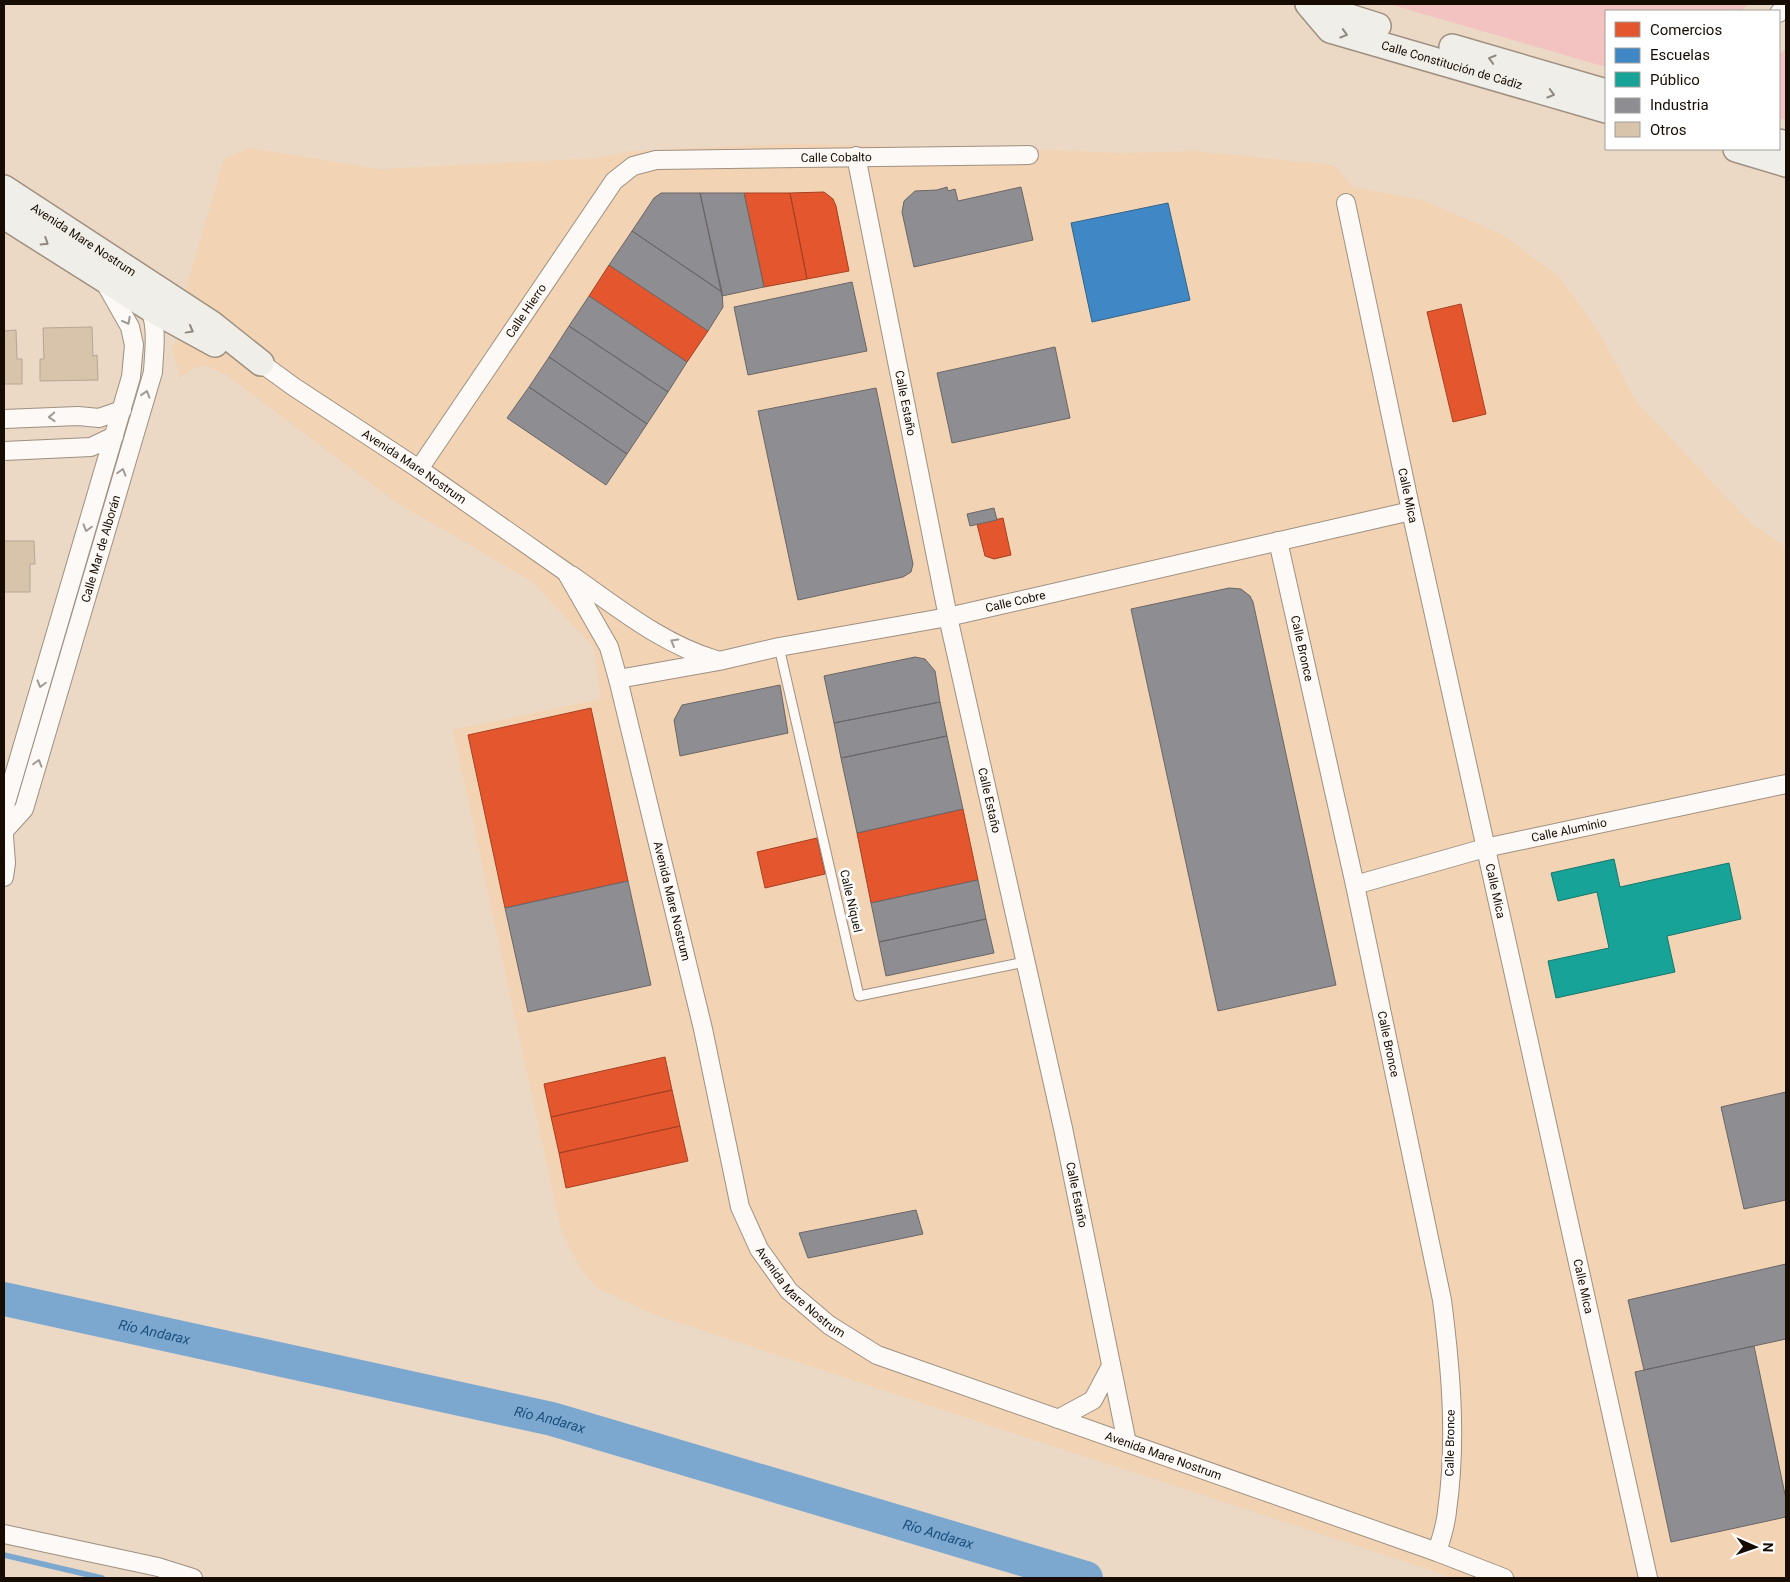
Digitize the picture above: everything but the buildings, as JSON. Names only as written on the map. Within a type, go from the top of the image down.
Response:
[{"type":"street","name":"Calle Constitución de Cádiz","points":[[1308,4],[1330,30],[1605,110]]},
{"type":"street","name":"Calle Constitución de Cádiz","points":[[1334,4],[1343,15],[1352,18],[1605,92]]},
{"type":"street","points":[[1739,150],[1786,164]]},
{"type":"street","name":"Calle Cobalto","points":[[644,162],[656,160],[856,156],[1029,155]]},
{"type":"street","name":"Calle Estaño","points":[[856,156],[948,617],[1063,1128],[1127,1443]]},
{"type":"street","name":"Calle Hierro","points":[[419,469],[614,181],[633,166],[644,162]]},
{"type":"street","name":"Avenida Mare Nostrum","points":[[4,188],[111,272],[151,309],[217,345],[261,363]]},
{"type":"street","name":"Calle Mica","points":[[1346,203],[1485,848],[1648,1578]]},
{"type":"street","name":"Avenida Mare Nostrum","points":[[4,216],[212,324],[294,387],[419,469],[637,620],[693,653],[719,661]]},
{"type":"street","name":"Calle Mar de Alborán","points":[[4,822],[5,806],[131,377],[134,345],[130,327],[111,272]]},
{"type":"street","name":"Calle Mar de Alborán","points":[[4,831],[24,809],[152,372],[154,334],[151,309]]},
{"type":"street","points":[[4,418],[78,416],[100,418],[122,410]]},
{"type":"street","points":[[100,418],[114,436],[132,441]]},
{"type":"street","points":[[4,451],[91,447],[114,436]]},
{"type":"street","points":[[91,447],[106,465]]},
{"type":"street","name":"Calle Cobre","points":[[618,680],[719,661],[780,647],[948,617],[1411,511]]},
{"type":"street","name":"Calle Bronce","points":[[1278,541],[1355,885],[1442,1300],[1451,1367],[1452,1442],[1447,1512],[1437,1552]]},
{"type":"street","name":"Avenida Mare Nostrum","points":[[566,572],[609,647],[703,1029],[740,1207],[759,1249],[789,1291],[828,1326],[877,1355],[1437,1552],[1504,1578]]},
{"type":"street","name":"Calle Aluminio","points":[[1355,885],[1485,848],[1786,784]]},
{"type":"street","points":[[4,836],[6,863],[4,877]]},
{"type":"street","points":[[1058,1419],[1093,1400],[1111,1366]]},
{"type":"street","points":[[4,1534],[158,1567],[193,1578]]},
{"type":"lane","name":"Calle Níquel","points":[[780,647],[860,996],[1025,962]]},
{"type":"shaded area","points":[[1389,4],[1749,4],[1742,10],[1605,10],[1605,67]]},
{"type":"shaded area","points":[[1786,48],[1786,120],[1780,118],[1780,54]]},
{"type":"shaded area","points":[[789,144],[995,148],[1123,153],[1194,151],[1334,165],[1353,187],[1422,200],[1503,235],[1559,277],[1597,329],[1637,403],[1751,523],[1786,548],[1786,1578],[1454,1578],[652,1314],[597,1288],[581,1269],[561,1230],[453,730],[601,699],[594,648],[533,582],[394,501],[226,375],[205,365],[192,369],[180,378],[172,347],[202,302],[185,292],[224,159],[249,148],[379,169],[599,158],[631,151]]},
{"type":"waterway","name":"Río Andarax","points":[[4,1299],[552,1419],[1086,1578]]},
{"type":"waterway","points":[[4,1555],[102,1578]]}]
